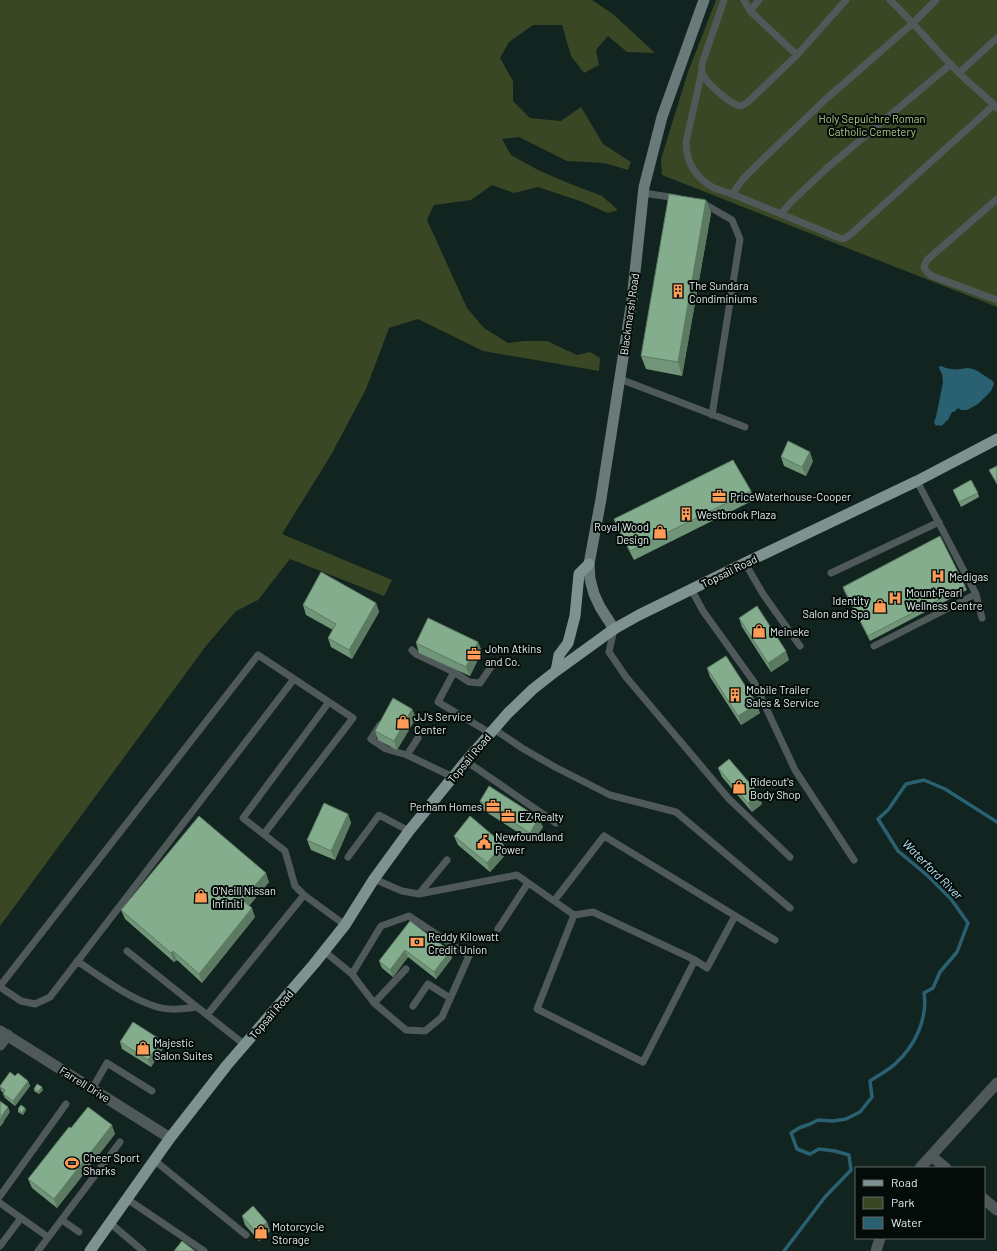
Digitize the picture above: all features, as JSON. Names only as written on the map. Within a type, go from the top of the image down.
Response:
[{"type":"main road","name":"Blackmarsh Road","points":[[614,629],[600,608],[594,594],[590,579],[589,564],[600,506],[632,300],[644,186],[662,117],[704,0]]},
{"type":"main road","name":"Topsail Road","points":[[90,1251],[170,1138],[228,1065],[345,925],[374,879],[409,831],[452,777],[492,731],[533,689],[614,629],[639,615],[745,562],[917,481],[997,439]]},
{"type":"main road","points":[[556,671],[559,655],[568,643],[575,616],[579,574],[589,564]]},
{"type":"street","points":[[0,1045],[4,1033]]},
{"type":"street","name":"Farrell Drive","points":[[4,1033],[170,1138]]},
{"type":"street","points":[[921,1167],[997,1083]]},
{"type":"street","points":[[931,1156],[945,1167]]},
{"type":"street","points":[[985,1200],[997,1210]]},
{"type":"street","points":[[876,1251],[880,1239]]},
{"type":"lane","points":[[724,0],[702,63],[702,71],[703,77],[707,81],[734,104],[741,106],[748,102],[797,55],[846,0]]},
{"type":"lane","points":[[744,0],[750,11],[797,55]]},
{"type":"lane","points":[[750,11],[759,0]]},
{"type":"lane","points":[[702,71],[686,142],[688,159],[696,173],[715,188],[839,239],[845,238],[995,106],[950,64],[890,0]]},
{"type":"lane","points":[[732,194],[743,179],[826,99],[913,23],[936,0]]},
{"type":"lane","points":[[959,73],[997,38]]},
{"type":"lane","points":[[781,214],[791,202],[828,168],[950,64]]},
{"type":"lane","points":[[643,193],[701,202],[732,220],[740,239],[712,415]]},
{"type":"lane","points":[[997,199],[927,260],[924,267],[932,276],[997,300]]},
{"type":"lane","points":[[620,378],[745,427]]},
{"type":"lane","points":[[917,481],[976,594],[982,618]]},
{"type":"lane","points":[[831,574],[939,522]]},
{"type":"lane","points":[[745,562],[763,594],[800,646]]},
{"type":"lane","points":[[691,589],[703,611],[754,682],[795,770],[854,860]]},
{"type":"lane","points":[[874,646],[976,594]]},
{"type":"lane","points":[[614,629],[609,652],[626,677],[730,799],[790,857]]},
{"type":"lane","points":[[412,650],[416,654],[454,672],[470,682],[480,683],[493,664]]},
{"type":"lane","points":[[264,834],[353,718],[258,655],[0,986],[21,1001],[36,1004],[50,997],[294,679]]},
{"type":"lane","points":[[454,672],[438,702],[555,767],[610,795],[676,812],[790,908]]},
{"type":"lane","points":[[329,702],[243,818],[285,851],[294,886],[345,925]]},
{"type":"lane","points":[[382,721],[371,739],[386,749],[407,755],[452,777]]},
{"type":"lane","points":[[407,755],[418,738]]},
{"type":"lane","points":[[466,761],[556,823]]},
{"type":"lane","points":[[348,857],[379,815],[409,831]]},
{"type":"lane","points":[[554,901],[604,836],[775,940]]},
{"type":"lane","points":[[419,894],[447,860]]},
{"type":"lane","points":[[374,879],[402,891],[419,894],[517,875],[574,915],[593,912],[695,960],[707,968],[735,916]]},
{"type":"lane","points":[[498,929],[528,883]]},
{"type":"lane","points":[[207,1015],[304,894]]},
{"type":"lane","points":[[574,915],[537,1009],[642,1062],[695,960]]},
{"type":"lane","points":[[324,951],[352,974],[374,1003],[406,1030],[424,1031],[442,1017],[469,956],[408,916],[380,926],[352,974]]},
{"type":"lane","points":[[127,951],[245,1045]]},
{"type":"lane","points":[[77,961],[127,994],[155,1007],[175,1009],[197,1007]]},
{"type":"lane","points":[[374,1003],[406,969]]},
{"type":"lane","points":[[413,1006],[428,984],[450,998]]},
{"type":"lane","points":[[92,1089],[107,1063],[152,1091]]},
{"type":"lane","points":[[0,1196],[66,1104]]},
{"type":"lane","points":[[38,1251],[120,1142]]},
{"type":"lane","points":[[154,1160],[246,1235]]},
{"type":"lane","points":[[127,1199],[204,1251]]},
{"type":"lane","points":[[0,1203],[48,1237]]},
{"type":"lane","points":[[0,1246],[21,1218]]},
{"type":"lane","points":[[62,1220],[79,1232]]},
{"type":"lane","points":[[110,1223],[143,1251]]},
{"type":"green space","points":[[0,0],[592,0],[613,14],[655,53],[627,52],[608,36],[596,50],[599,65],[584,73],[571,56],[562,25],[533,25],[509,42],[500,58],[513,81],[513,101],[530,118],[561,121],[581,107],[603,144],[631,162],[628,170],[604,163],[567,161],[519,137],[502,139],[511,155],[538,170],[602,196],[618,210],[608,213],[580,201],[538,187],[514,193],[492,185],[471,200],[434,205],[427,220],[467,308],[484,328],[508,343],[547,341],[577,355],[590,352],[600,358],[599,371],[483,351],[418,319],[389,328],[366,389],[331,455],[282,534],[392,580],[384,596],[290,559],[258,600],[236,611],[206,646],[0,926]]},
{"type":"green space","name":"Holy Sepulchre Roman Catholic Cemetery","points":[[716,0],[997,0],[997,307],[662,175],[661,159],[688,72]]},
{"type":"water","points":[[941,366],[954,369],[974,369],[993,381],[994,384],[991,391],[978,404],[967,410],[961,410],[958,408],[952,412],[945,423],[941,426],[936,426],[934,422],[943,382],[942,374],[939,368]]},
{"type":"building","name":"The Sundara Condiminiums","points":[[669,194],[706,200],[678,362],[641,356]]},
{"type":"building","points":[[788,441],[810,452],[802,467],[781,457]]},
{"type":"building","name":"Westbrook Plaza","points":[[733,460],[751,491],[630,551],[614,519]]},
{"type":"building","points":[[997,466],[997,484],[989,470]]},
{"type":"building","points":[[971,480],[978,493],[959,502],[953,490]]},
{"type":"building","points":[[940,536],[965,586],[868,636],[843,587]]},
{"type":"building","points":[[321,572],[376,603],[349,650],[328,638],[336,624],[303,605]]},
{"type":"building","points":[[757,606],[786,651],[768,663],[739,618]]},
{"type":"building","points":[[428,618],[478,642],[466,667],[416,643]]},
{"type":"building","name":"Mobile Trailer Sales & Service","points":[[726,656],[757,704],[738,716],[707,668]]},
{"type":"building","points":[[393,698],[412,709],[394,741],[375,731]]},
{"type":"building","points":[[729,759],[759,794],[748,803],[718,768]]},
{"type":"building","points":[[489,786],[539,818],[530,833],[480,801]]},
{"type":"building","points":[[324,803],[348,814],[331,851],[307,840]]},
{"type":"building","name":"O'Neill Nissan Infiniti","points":[[199,816],[266,873],[242,900],[252,908],[199,974],[173,951],[171,953],[121,910]]},
{"type":"building","name":"Newfoundland Power","points":[[470,816],[503,844],[487,863],[454,836]]},
{"type":"building","name":"Reddy Kilowatt Credit Union","points":[[410,921],[450,951],[434,972],[405,950],[390,970],[379,961]]},
{"type":"building","name":"Majestic Salon Suites","points":[[133,1022],[161,1040],[148,1060],[120,1042]]},
{"type":"building","points":[[10,1072],[15,1076],[18,1073],[28,1081],[13,1101],[3,1094],[5,1090],[0,1087]]},
{"type":"building","points":[[37,1084],[42,1087],[38,1092],[34,1089]]},
{"type":"building","points":[[0,1101],[8,1107],[0,1120]]},
{"type":"building","points":[[21,1105],[25,1108],[22,1113],[18,1109]]},
{"type":"building","name":"Cheer Sport Sharks","points":[[88,1107],[112,1125],[54,1199],[28,1179],[69,1127],[71,1128]]},
{"type":"building","points":[[253,1206],[267,1222],[256,1232],[242,1216]]},
{"type":"building","points":[[182,1241],[195,1251],[174,1251]]},
{"type":"waterway","name":"Waterford River","points":[[784,1251],[825,1197],[851,1170],[849,1155],[819,1149],[810,1154],[797,1149],[791,1133],[818,1120],[833,1121],[846,1119],[860,1112],[872,1097],[870,1081],[896,1063],[914,1040],[922,1022],[925,1002],[924,993],[933,988],[940,972],[957,952],[968,923],[951,899],[928,876],[898,851],[878,819],[888,810],[906,784],[924,780],[945,789],[997,822]]},
{"type":"place","name":"The Sundara Condiminiums","points":[[678,291]]},
{"type":"place","name":"PriceWaterhouse-Cooper","points":[[719,496]]},
{"type":"place","name":"Westbrook Plaza","points":[[686,514]]},
{"type":"place","name":"Royal Wood Design","points":[[660,532]]},
{"type":"place","name":"Medigas","points":[[938,576]]},
{"type":"place","name":"Mount Pearl Wellness Centre","points":[[895,598]]},
{"type":"place","name":"Identity Salon and Spa","points":[[880,606]]},
{"type":"place","name":"Meineke","points":[[759,631]]},
{"type":"place","name":"John Atkins and Co.","points":[[474,654]]},
{"type":"place","name":"Mobile Trailer Sales & Service","points":[[735,695]]},
{"type":"place","name":"JJ's Service Center","points":[[403,722]]},
{"type":"place","name":"Rideout's Body Shop","points":[[739,787]]},
{"type":"place","name":"Perham Homes","points":[[493,806]]},
{"type":"place","name":"EZ Realty","points":[[508,816]]},
{"type":"place","name":"Newfoundland Power","points":[[484,842]]},
{"type":"place","name":"O'Neill Nissan Infiniti","points":[[201,896]]},
{"type":"place","name":"Reddy Kilowatt Credit Union","points":[[417,942]]},
{"type":"place","name":"Majestic Salon Suites","points":[[143,1048]]},
{"type":"place","name":"Cheer Sport Sharks","points":[[72,1163]]},
{"type":"place","name":"Motorcycle Storage","points":[[261,1232]]}]
